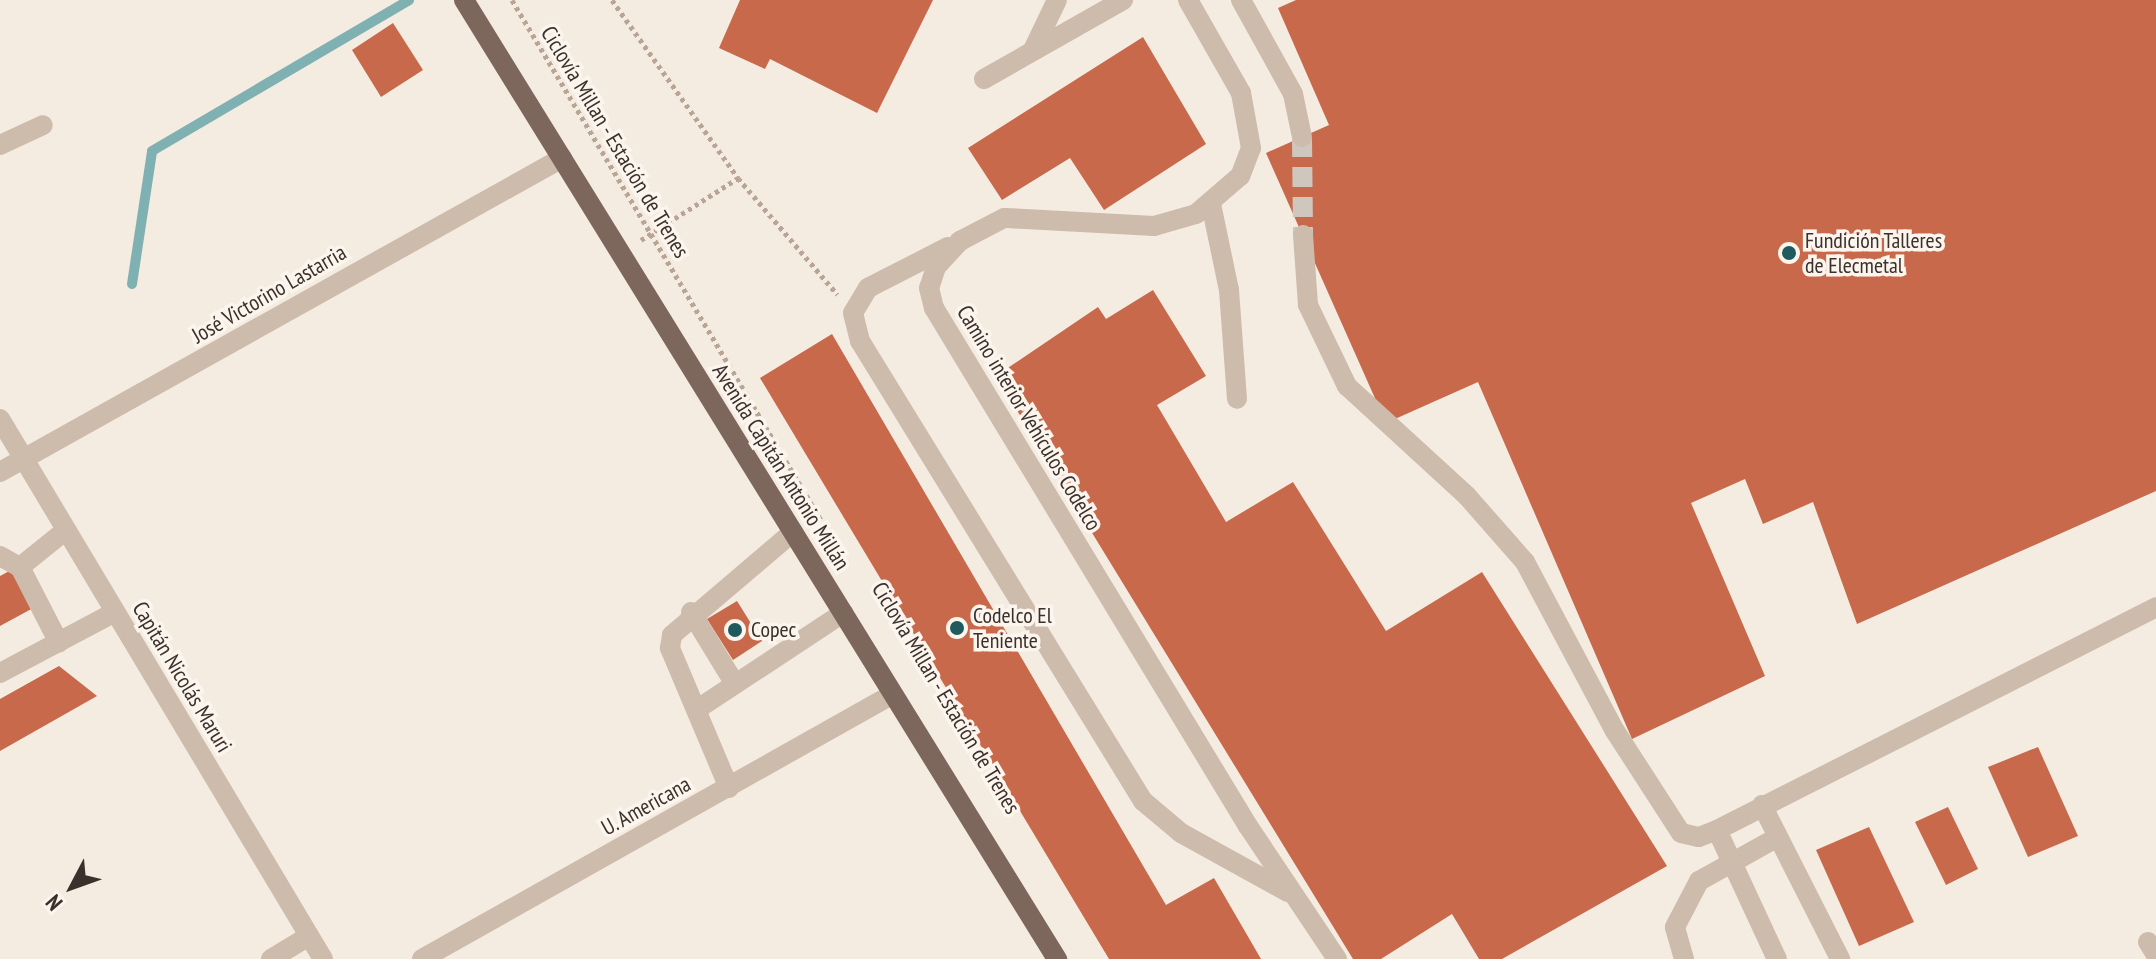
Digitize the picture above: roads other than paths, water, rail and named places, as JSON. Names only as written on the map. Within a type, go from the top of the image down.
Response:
[{"type":"main road","name":"Avenida Capitán Antonio Millán","points":[[464,0],[1057,959]]},
{"type":"street","points":[[1033,50],[1057,0]]},
{"type":"street","points":[[984,79],[1123,0]]},
{"type":"street","name":"Camino interior Vehículos Codelco","points":[[1188,0],[1241,93],[1251,148],[1240,176],[1211,204],[1154,226],[1017,215],[960,241],[936,267],[934,308],[1291,893],[1337,959]]},
{"type":"street","points":[[1241,0],[1293,94],[1302,137]]},
{"type":"street","points":[[0,145],[43,125]]},
{"type":"street","name":"José Victorino Lastarria","points":[[0,472],[562,158]]},
{"type":"street","points":[[1211,204],[1229,290],[1237,399]]},
{"type":"street","points":[[1303,235],[1308,305],[1347,386],[1467,496],[1525,562],[1667,820],[1699,837],[2156,607]]},
{"type":"street","points":[[960,241],[868,288],[853,313],[860,341],[914,434],[1143,801],[1181,833],[1291,893]]},
{"type":"street","name":"Capitán Nicolás Maruri","points":[[0,419],[323,959]]},
{"type":"street","points":[[20,567],[66,530]]},
{"type":"street","points":[[729,788],[699,708],[670,648],[676,625],[793,532]]},
{"type":"street","points":[[0,556],[20,567],[59,643]]},
{"type":"street","points":[[0,673],[115,612]]},
{"type":"street","points":[[691,612],[735,684]]},
{"type":"street","points":[[699,708],[843,613]]},
{"type":"street","name":"U. Americana","points":[[422,959],[893,694]]},
{"type":"street","points":[[1762,805],[1840,959]]},
{"type":"street","points":[[1717,830],[1777,959]]},
{"type":"street","points":[[1684,959],[1675,927],[1680,908],[1699,881],[1778,837]]},
{"type":"street","points":[[271,959],[309,936]]},
{"type":"waterway","points":[[132,284],[152,151],[409,0]]},
{"type":"tunnel","points":[[1302,137],[1303,235]]},
{"type":"place","name":"Fundición Talleres de Elecmetal","points":[[1789,253]]},
{"type":"place","name":"Codelco El Teniente","points":[[957,628]]},
{"type":"place","name":"Copec","points":[[735,630]]}]
